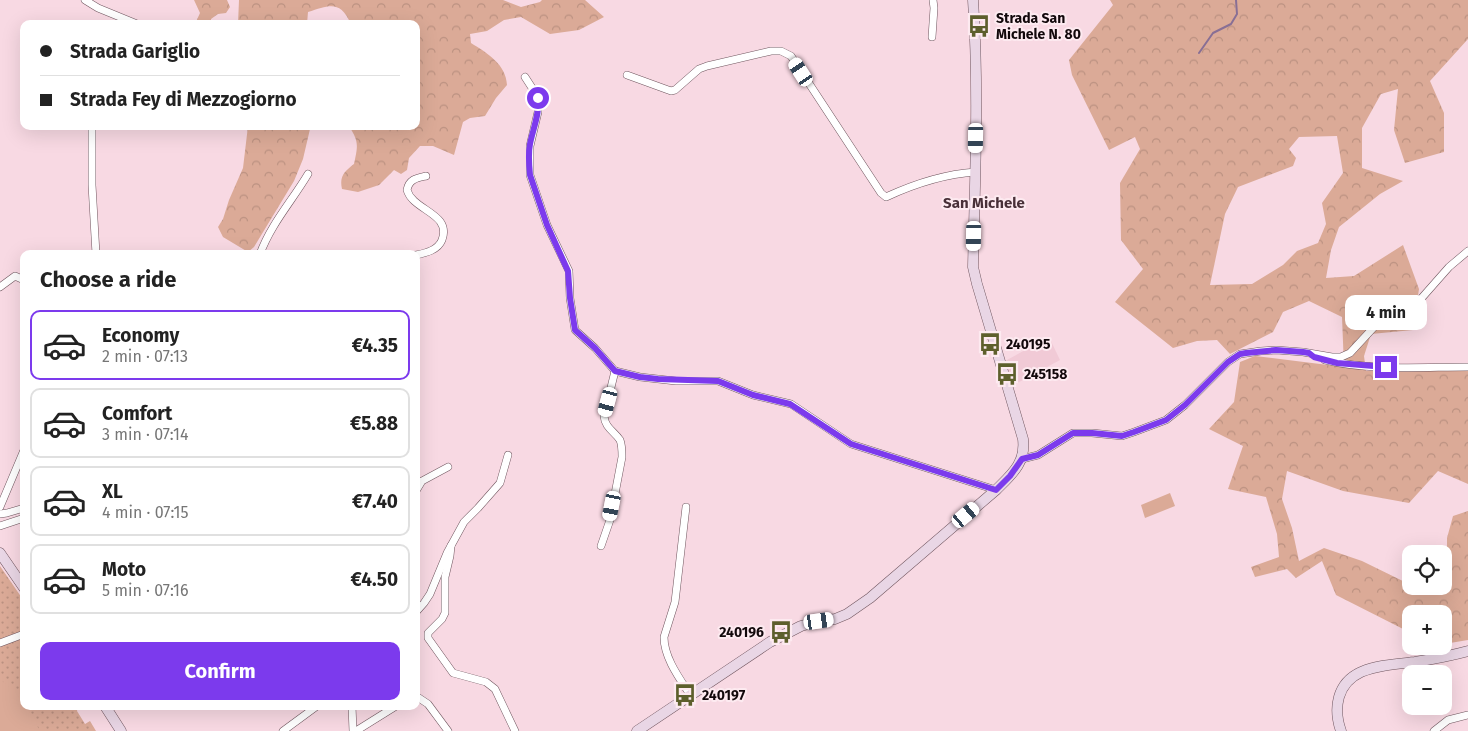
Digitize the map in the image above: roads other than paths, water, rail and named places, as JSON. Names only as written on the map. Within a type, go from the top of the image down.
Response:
[{"type":"street","points":[[85,0],[98,8],[127,20]]},
{"type":"street","points":[[932,37],[933,0]]},
{"type":"street","points":[[637,731],[749,655],[793,629],[808,623],[842,616],[870,598],[996,490],[1010,476],[1022,459],[1023,438],[974,274],[976,69],[972,0]]},
{"type":"street","points":[[627,75],[671,92],[699,69],[707,66],[781,51],[791,56],[881,193],[886,197],[924,182],[964,172],[976,172]]},
{"type":"street","points":[[525,77],[536,94],[538,103],[538,112],[530,146],[530,175],[547,225],[568,271],[575,330],[595,348],[615,371],[658,379],[718,381],[753,395],[790,404],[851,444],[996,490]]},
{"type":"street","points":[[92,130],[92,185],[96,250]]},
{"type":"street","points":[[262,250],[273,226],[308,174]]},
{"type":"street","points":[[420,254],[440,245],[444,231],[441,221],[412,199],[407,190],[412,180],[426,176]]},
{"type":"street","points":[[1022,459],[1038,455],[1073,433],[1122,436],[1166,420],[1185,405],[1228,362],[1240,354],[1276,350],[1303,352],[1332,358],[1350,353],[1375,326],[1402,313],[1419,301],[1449,267],[1468,251]]},
{"type":"street","points":[[0,287],[13,277],[20,278]]},
{"type":"street","points":[[1309,353],[1314,357],[1337,363],[1359,365],[1386,367],[1468,367]]},
{"type":"street","points":[[601,546],[610,520],[622,457],[620,440],[605,423],[604,416],[615,371]]},
{"type":"street","points":[[420,608],[430,594],[451,546],[464,522],[500,483],[508,455]]},
{"type":"street","points":[[0,507],[20,460]]},
{"type":"street","points":[[420,484],[422,481],[448,467]]},
{"type":"street","points":[[686,507],[675,602],[664,642],[675,670],[690,696]]},
{"type":"street","points":[[0,514],[20,509]]},
{"type":"street","points":[[0,526],[20,519]]},
{"type":"street","points":[[451,546],[444,577],[445,613],[428,634],[428,638],[453,673],[486,682],[495,689],[515,731]]},
{"type":"street","points":[[0,553],[20,582]]},
{"type":"street","points":[[0,644],[20,636]]},
{"type":"street","points":[[1341,731],[1336,714],[1337,699],[1348,681],[1360,672],[1468,651]]},
{"type":"street","points":[[420,699],[428,704],[448,731]]},
{"type":"street","points":[[108,710],[121,731]]},
{"type":"street","points":[[283,731],[312,710]]},
{"type":"street","points":[[352,710],[354,731],[389,710]]},
{"type":"street","points":[[1434,731],[1448,720],[1468,715]]},
{"type":"waterway","points":[[1199,53],[1213,33],[1231,24],[1237,14],[1236,0]]},
{"type":"place","name":"Strada San Michele N. 80","points":[[979,26]]},
{"type":"place","name":"240195","points":[[990,344]]},
{"type":"place","name":"245158","points":[[1007,374]]},
{"type":"place","name":"240196","points":[[781,632]]},
{"type":"place","name":"240197","points":[[685,695]]},
{"type":"district","name":"San Michele","points":[[984,203]]}]
